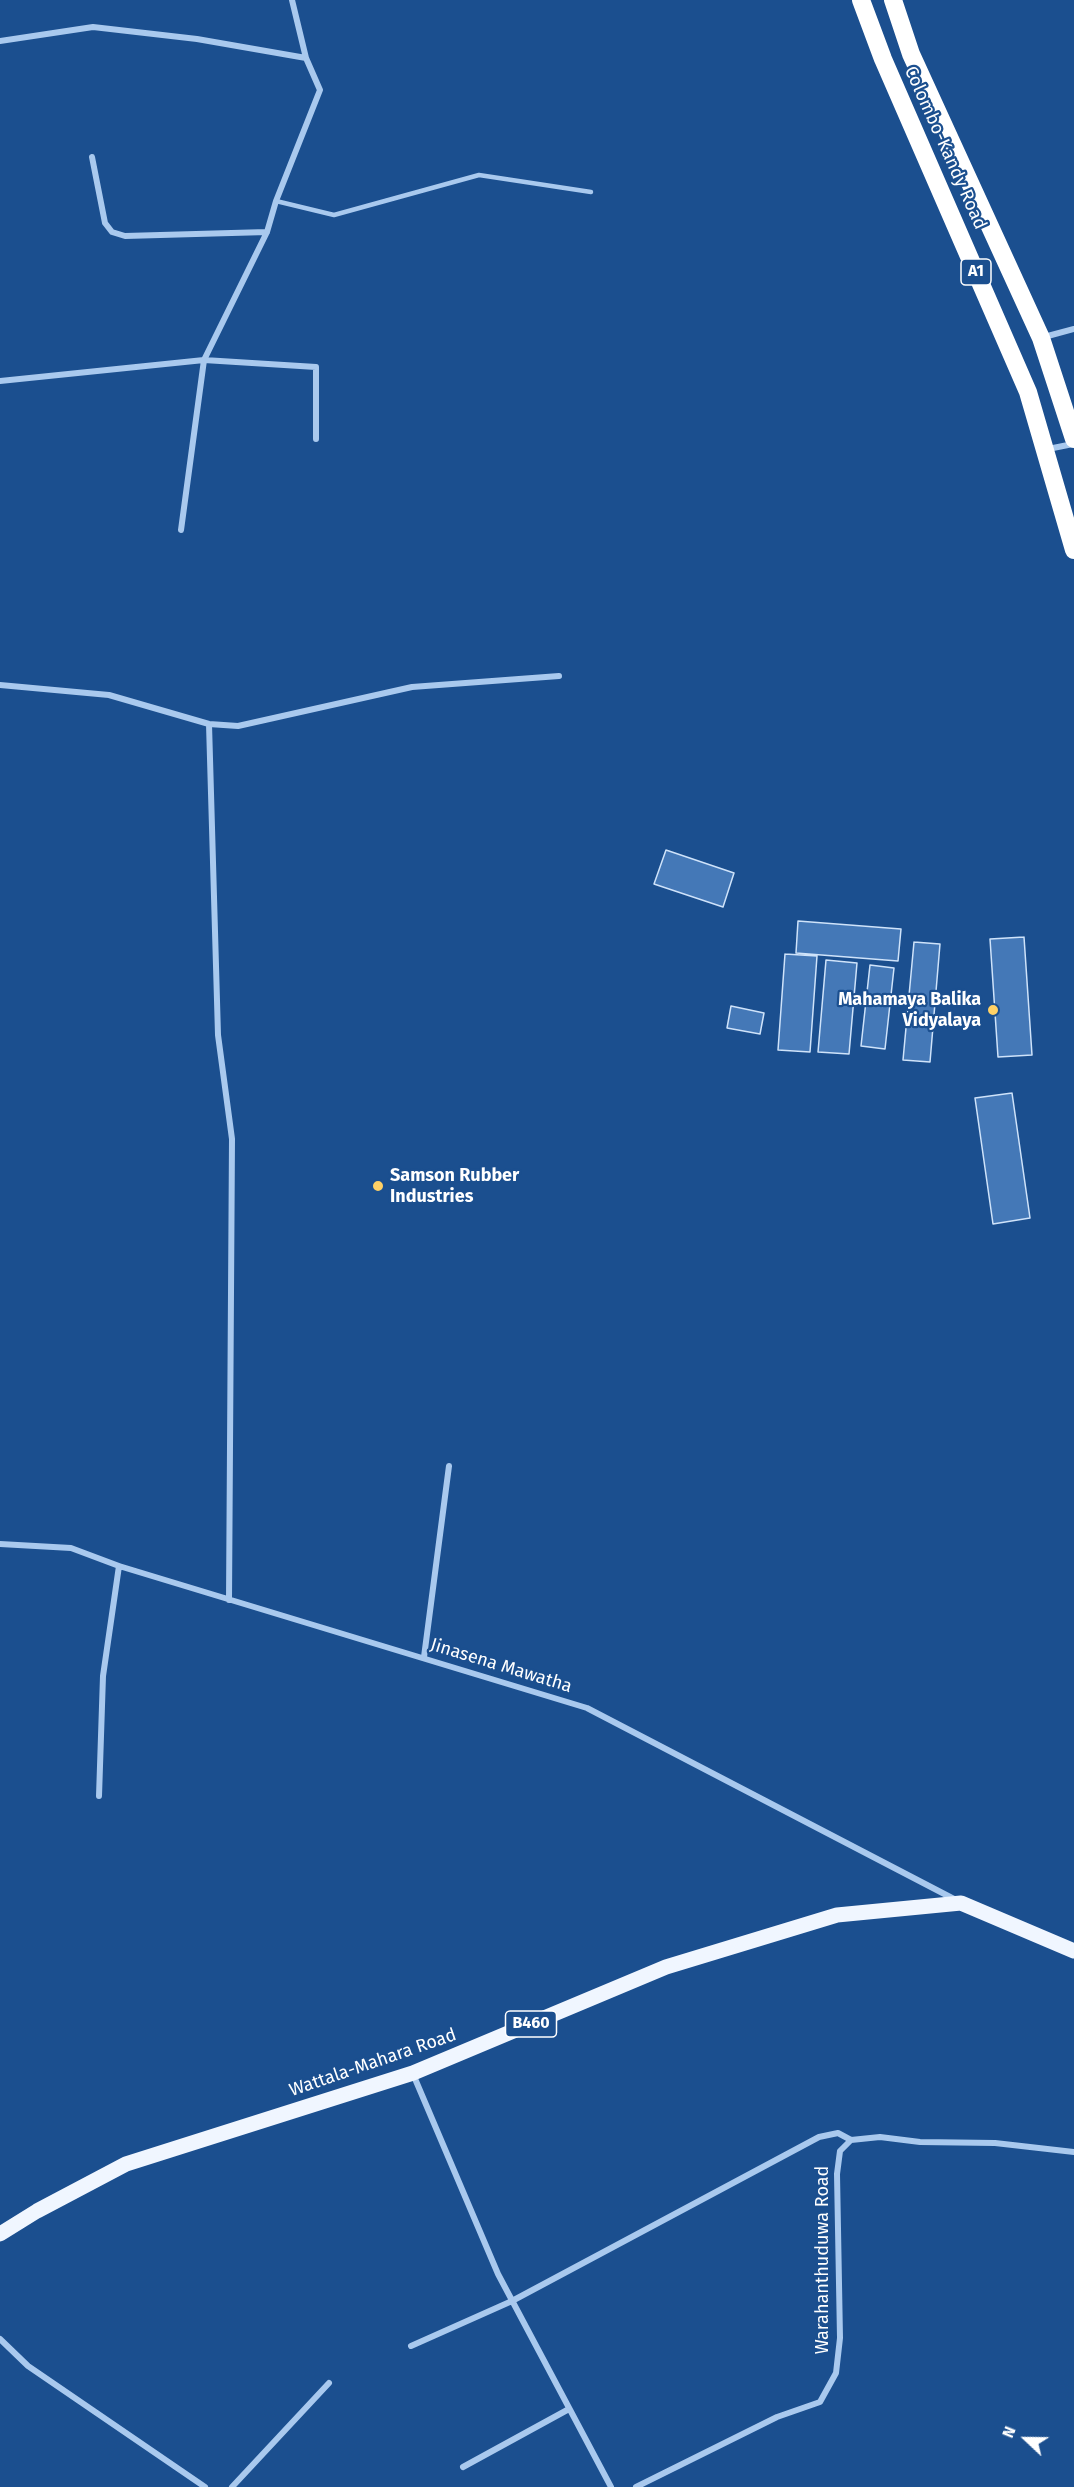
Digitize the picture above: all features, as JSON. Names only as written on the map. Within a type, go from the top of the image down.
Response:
[{"type":"highway","name":"Colombo-Kandy Road","points":[[861,0],[883,59],[1028,392],[1074,550]]},
{"type":"highway","name":"Colombo-Kandy Road","points":[[893,0],[911,54],[1041,338],[1074,439]]},
{"type":"main road","name":"Wattala-Mahara Road","points":[[0,2234],[37,2211],[126,2164],[413,2073],[666,1967],[837,1915],[961,1903],[1074,1951]]},
{"type":"street","points":[[181,530],[204,360],[267,232],[276,201],[320,90],[306,58],[292,0]]},
{"type":"street","points":[[0,41],[93,27],[197,39],[306,58]]},
{"type":"street","points":[[92,157],[105,223],[112,232],[125,236],[267,232]]},
{"type":"street","points":[[1041,338],[1074,329]]},
{"type":"street","points":[[0,381],[204,360],[316,367],[316,440]]},
{"type":"street","points":[[1045,450],[1074,444]]},
{"type":"street","points":[[0,686],[109,695],[209,724],[238,726],[412,687],[559,676]]},
{"type":"street","points":[[209,724],[218,1035],[232,1139],[229,1600]]},
{"type":"street","points":[[424,1658],[449,1466]]},
{"type":"street","name":"Jinasena Mawatha","points":[[0,1544],[70,1548],[119,1566],[587,1708],[961,1903]]},
{"type":"street","points":[[99,1796],[104,1676],[119,1566]]},
{"type":"street","points":[[413,2073],[498,2274],[611,2487]]},
{"type":"street","points":[[411,2346],[512,2301],[819,2137],[838,2133],[851,2140],[880,2137],[920,2142],[995,2143],[1074,2152]]},
{"type":"street","name":"Warahanthuduwa Road","points":[[636,2487],[777,2417],[820,2402],[836,2373],[840,2338],[837,2174],[840,2151],[851,2140]]},
{"type":"street","points":[[0,2339],[28,2366],[205,2487]]},
{"type":"street","points":[[232,2487],[329,2383]]},
{"type":"street","points":[[463,2467],[569,2409]]},
{"type":"lane","points":[[276,201],[334,215],[479,175],[591,192]]},
{"type":"building","points":[[666,850],[734,873],[723,907],[654,884]]},
{"type":"building","points":[[798,921],[901,929],[898,961],[796,953]]},
{"type":"building","points":[[1024,937],[1032,1055],[998,1057],[990,939]]},
{"type":"building","points":[[914,942],[940,944],[930,1062],[903,1060]]},
{"type":"building","points":[[785,954],[817,956],[810,1052],[778,1050]]},
{"type":"building","points":[[826,960],[857,963],[849,1054],[818,1052]]},
{"type":"building","points":[[870,965],[894,968],[885,1049],[861,1046]]},
{"type":"building","points":[[731,1006],[764,1013],[760,1034],[727,1028]]},
{"type":"building","points":[[1012,1093],[1030,1218],[993,1224],[975,1098]]},
{"type":"place","name":"Mahamaya Balika Vidyalaya","points":[[993,1010]]},
{"type":"place","name":"Samson Rubber Industries","points":[[378,1186]]}]
